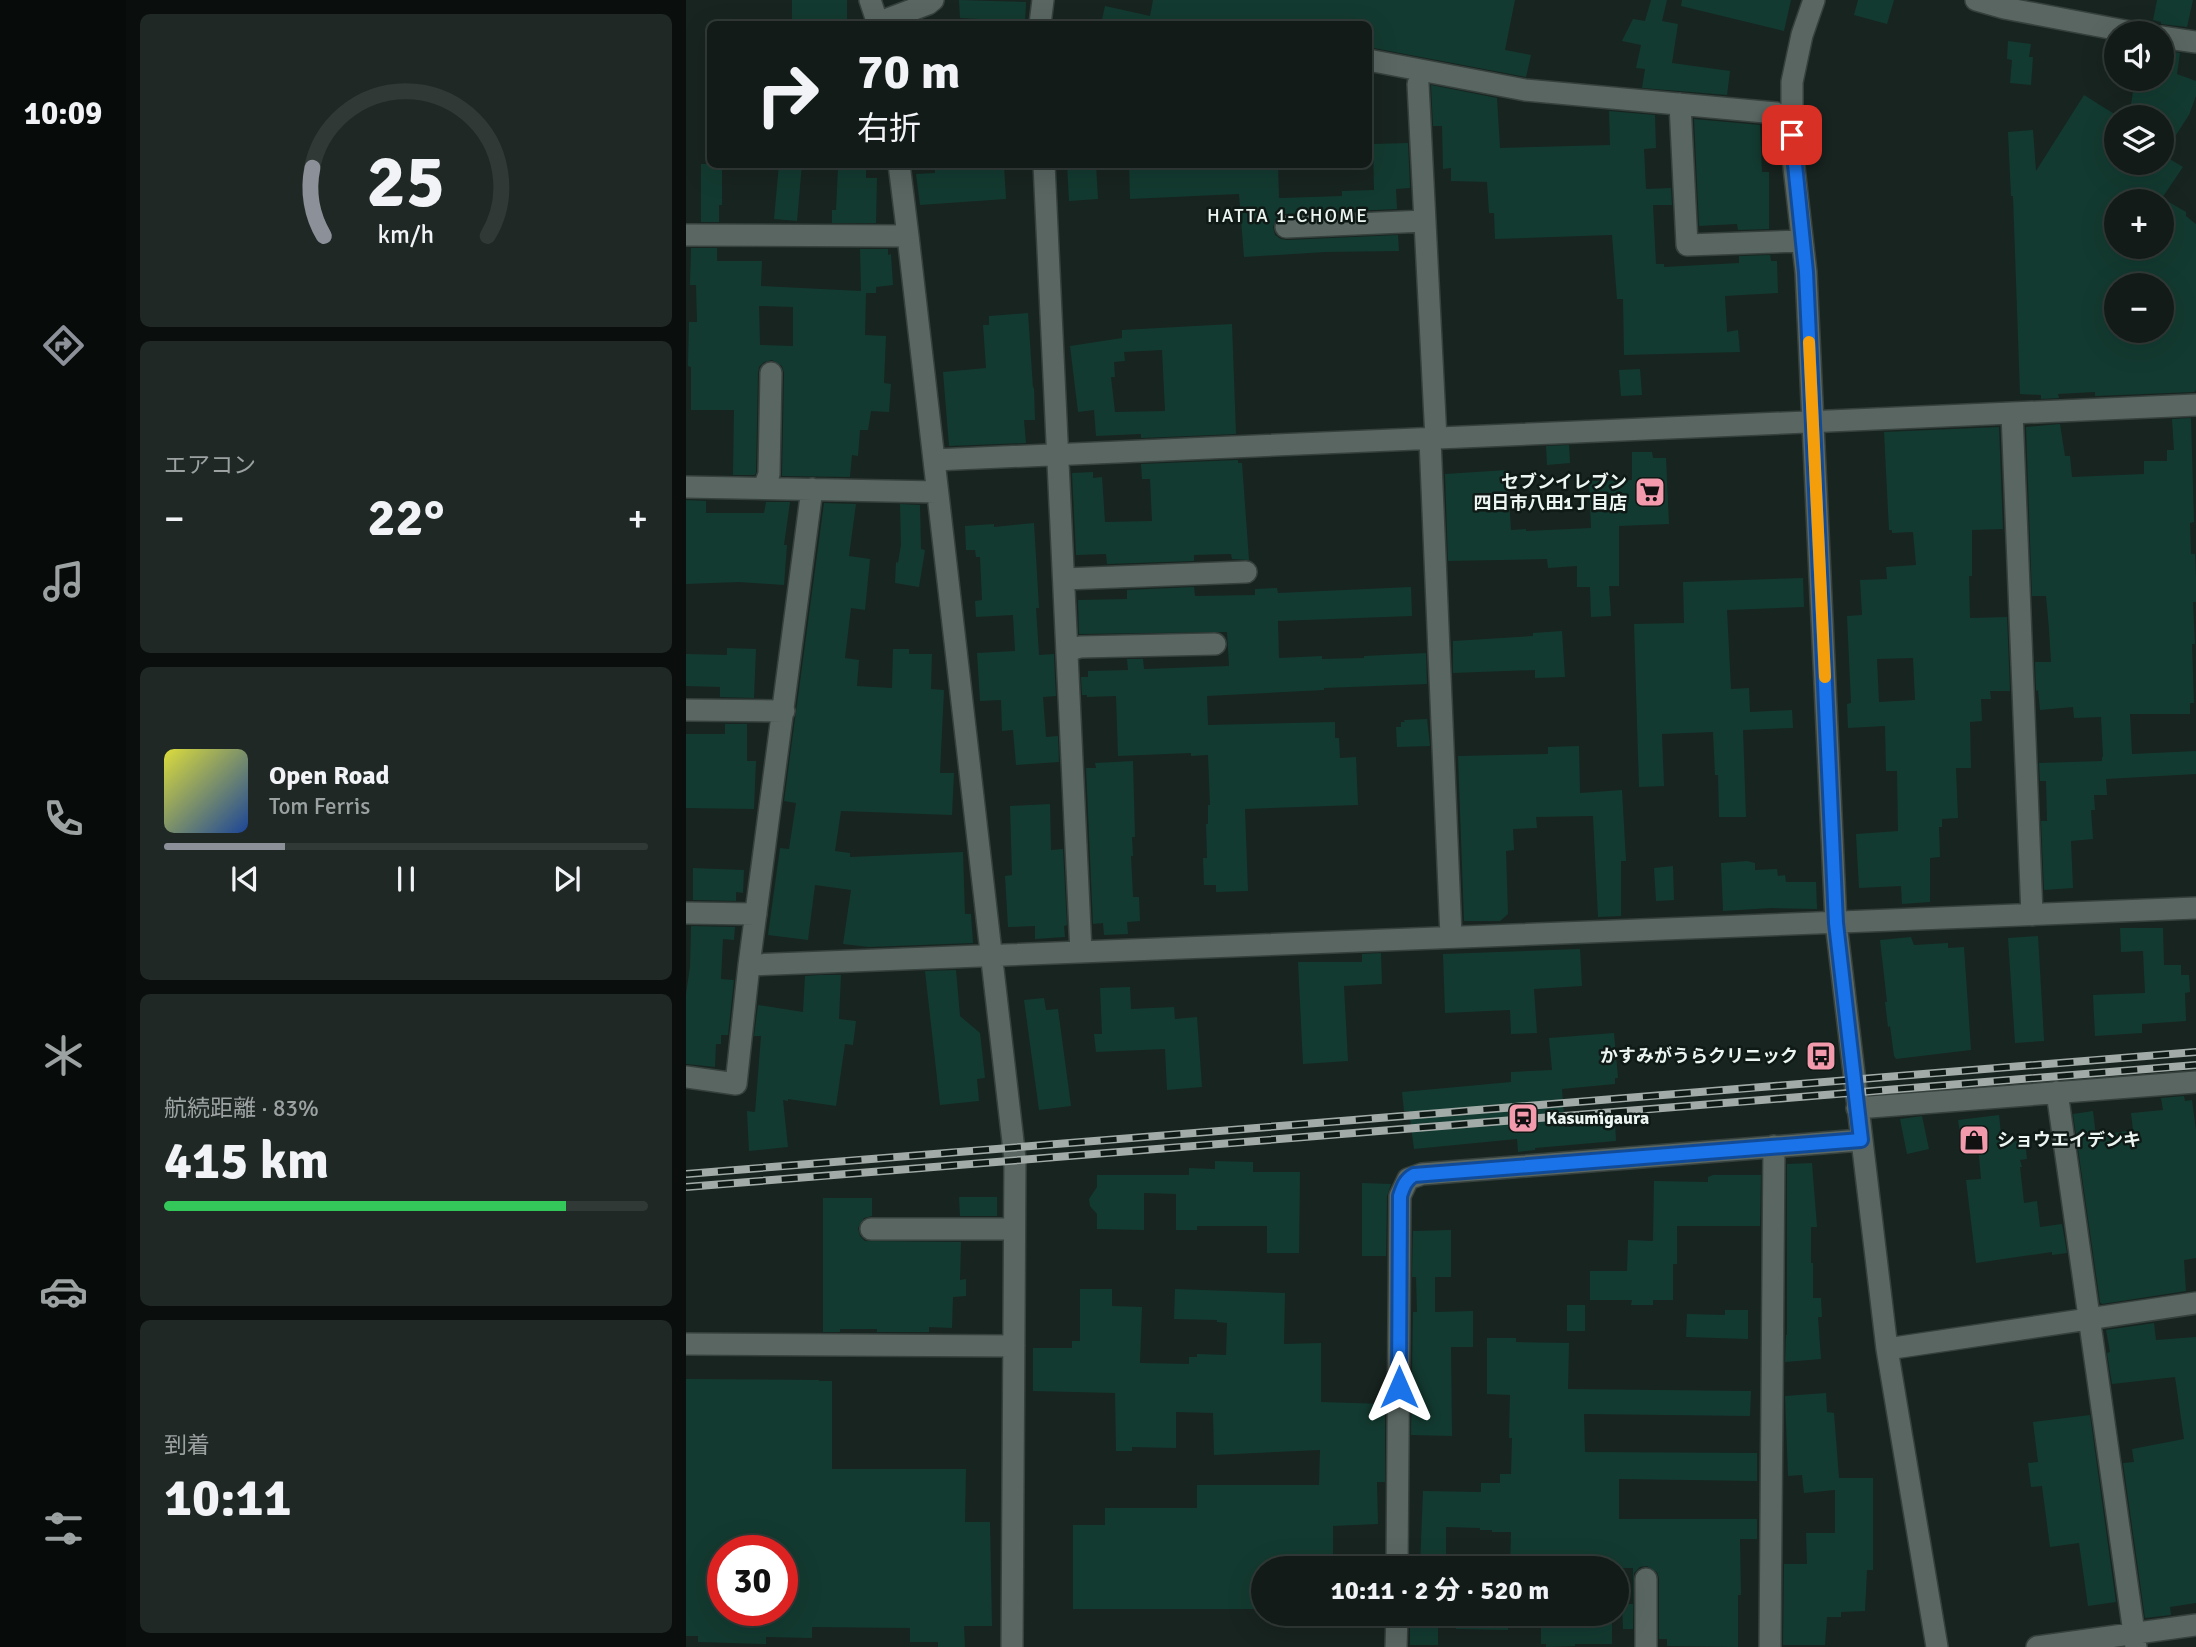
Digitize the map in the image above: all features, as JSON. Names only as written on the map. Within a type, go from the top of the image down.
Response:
[{"type":"street","points":[[870,0],[877,21]]},
{"type":"street","points":[[886,21],[933,0]]},
{"type":"street","points":[[1040,21],[1043,0]]},
{"type":"street","points":[[1814,0],[1802,35],[1792,82],[1792,150],[1806,272],[1836,923],[1887,1349],[1937,1647]]},
{"type":"street","points":[[1976,0],[2104,27]]},
{"type":"street","points":[[2174,39],[2196,42]]},
{"type":"street","points":[[1372,61],[1525,90],[1776,113],[1792,120]]},
{"type":"street","points":[[1418,84],[1451,936]]},
{"type":"street","points":[[1681,104],[1686,246],[1802,241]]},
{"type":"street","points":[[900,168],[1014,1148],[1012,1647]]},
{"type":"street","points":[[1044,168],[1081,952]]},
{"type":"street","points":[[1286,227],[1425,221]]},
{"type":"street","points":[[686,235],[908,236]]},
{"type":"street","points":[[764,488],[769,474],[771,373]]},
{"type":"street","points":[[934,460],[2196,405]]},
{"type":"street","points":[[2012,413],[2032,915]]},
{"type":"street","points":[[686,487],[937,492]]},
{"type":"street","points":[[686,1077],[736,1084],[749,965],[813,489]]},
{"type":"street","points":[[1064,579],[1246,572]]},
{"type":"street","points":[[1067,651],[1080,647],[1215,644]]},
{"type":"street","points":[[686,709],[784,711]]},
{"type":"street","points":[[749,965],[2196,908]]},
{"type":"street","points":[[686,913],[756,914]]},
{"type":"street","points":[[1857,1108],[2196,1082]]},
{"type":"street","points":[[2057,1092],[2136,1641]]},
{"type":"street","points":[[1397,1556],[1400,1196],[1408,1179],[1422,1174],[1861,1140]]},
{"type":"street","points":[[1770,1647],[1774,1146]]},
{"type":"street","points":[[871,1228],[1014,1229]]},
{"type":"street","points":[[1887,1349],[2196,1303]]},
{"type":"street","points":[[686,1344],[1014,1346]]},
{"type":"street","points":[[1646,1579],[1646,1647]]},
{"type":"street","points":[[2037,1647],[2136,1641],[2196,1625]]},
{"type":"street","points":[[1396,1647],[1397,1626]]},
{"type":"building","points":[[792,0],[847,0],[847,21],[792,21]]},
{"type":"building","points":[[959,0],[1026,2],[1025,21],[960,18]]},
{"type":"building","points":[[1153,0],[1515,0],[1505,50],[1531,55],[1526,77],[1372,48],[1372,21],[1102,21],[1105,6],[1150,16]]},
{"type":"building","points":[[1651,0],[1667,0],[1662,21],[1678,24],[1672,63],[1730,71],[1727,95],[1642,88],[1645,69],[1636,68],[1641,45],[1622,41],[1633,19],[1645,21]]},
{"type":"building","points":[[1682,0],[1791,0],[1784,31],[1681,6]]},
{"type":"building","points":[[1858,0],[1894,0],[1887,24],[1854,15]]},
{"type":"building","points":[[2157,0],[2193,0],[2187,27],[2174,26],[2174,21],[2153,20]]},
{"type":"building","points":[[2008,41],[2031,44],[2031,85],[2010,83],[2012,60],[2007,59]]},
{"type":"building","points":[[2174,52],[2180,53],[2177,74],[2196,81],[2196,96],[2189,115],[2174,138],[2174,105],[2131,105],[2133,91],[2174,91]]},
{"type":"building","points":[[1431,85],[1497,98],[1500,148],[1610,145],[1609,111],[1655,115],[1656,148],[1644,149],[1646,189],[1671,188],[1672,205],[1653,205],[1656,264],[1664,264],[1664,267],[1739,263],[1739,256],[1770,255],[1771,261],[1777,261],[1778,293],[1725,296],[1727,332],[1738,330],[1740,352],[1624,355],[1623,299],[1617,299],[1612,235],[1495,239],[1494,213],[1489,213],[1487,182],[1451,181],[1451,168],[1443,169],[1442,126],[1433,126]]},
{"type":"building","points":[[2084,95],[2104,108],[2104,175],[2174,175],[2174,162],[2183,167],[2168,189],[2104,189],[2104,259],[2174,259],[2174,205],[2186,212],[2186,216],[2196,224],[2194,392],[2095,396],[2095,392],[2058,394],[2059,398],[2041,399],[2041,395],[2020,394],[2008,132],[2033,130],[2036,171]]},
{"type":"building","points":[[1694,119],[1760,125],[1762,172],[1769,172],[1769,229],[1738,230],[1737,224],[1699,226]]},
{"type":"building","points":[[1408,143],[1410,188],[1396,189],[1397,209],[1285,214],[1278,216],[1273,227],[1275,235],[1287,240],[1398,235],[1399,251],[1244,257],[1239,194],[1130,199],[1129,168],[1278,168],[1279,198],[1342,196],[1342,191],[1374,190],[1373,144]]},
{"type":"building","points":[[701,164],[707,164],[707,168],[722,168],[722,205],[719,205],[719,222],[701,222]]},
{"type":"building","points":[[779,168],[802,168],[797,221],[774,219]]},
{"type":"building","points":[[838,168],[866,168],[866,178],[877,178],[876,223],[832,223],[832,210],[836,210]]},
{"type":"building","points":[[935,168],[1004,168],[1006,199],[920,205],[916,174],[935,173]]},
{"type":"building","points":[[1067,168],[1096,168],[1098,199],[1069,201]]},
{"type":"building","points":[[691,248],[717,248],[717,261],[762,261],[761,286],[861,291],[860,249],[888,249],[888,255],[891,254],[893,285],[876,287],[876,293],[866,293],[865,335],[886,336],[884,383],[891,384],[889,412],[871,411],[868,430],[860,430],[858,456],[852,455],[850,477],[782,476],[784,373],[782,366],[772,360],[764,362],[758,373],[755,475],[733,475],[734,410],[691,410],[689,322],[697,322],[696,285],[690,285]],"holes":[[[759,306],[793,307],[793,346],[760,345]]]},
{"type":"building","points":[[1028,313],[1035,420],[1024,420],[1026,443],[949,446],[943,372],[986,368],[983,325],[989,325],[989,316]]},
{"type":"building","points":[[1232,324],[1236,434],[1141,438],[1141,434],[1096,436],[1094,410],[1078,412],[1070,346],[1122,338],[1122,330]],"holes":[[[1162,350],[1165,411],[1115,412],[1111,377],[1115,377],[1114,362],[1125,361],[1124,352]]]},
{"type":"building","points":[[1640,369],[1642,395],[1621,396],[1619,370]]},
{"type":"building","points":[[2191,418],[2194,522],[2190,523],[2191,554],[2195,554],[2196,577],[2196,602],[2193,602],[2195,644],[2192,644],[2194,703],[2190,703],[2190,714],[2130,714],[2132,754],[2196,751],[2196,774],[2106,779],[2107,795],[2094,795],[2095,810],[2091,810],[2093,839],[2071,841],[2073,888],[2044,890],[2041,821],[2047,821],[2046,781],[2040,781],[2039,763],[2102,761],[2103,757],[2101,717],[2074,718],[2073,707],[2040,710],[2035,662],[2051,662],[2046,596],[2032,596],[2026,427],[2060,424],[2065,456],[2070,456],[2072,477],[2144,474],[2144,461],[2167,461],[2167,450],[2174,450],[2172,419]]},
{"type":"building","points":[[1999,427],[2003,529],[1972,530],[1970,618],[2007,617],[2010,691],[1990,691],[1991,699],[1981,699],[1982,721],[1970,722],[1971,768],[1956,768],[1958,818],[1942,819],[1942,827],[1939,827],[1940,857],[1930,858],[1930,902],[1902,904],[1901,886],[1859,888],[1856,834],[1898,831],[1897,771],[1886,771],[1885,726],[1848,728],[1847,704],[1851,703],[1847,616],[1862,615],[1860,580],[1887,579],[1886,567],[1916,565],[1913,532],[1892,533],[1892,530],[1889,530],[1884,432]],"holes":[[[1913,658],[1915,700],[1879,702],[1877,659]]]},
{"type":"building","points":[[1569,445],[1570,463],[1547,465],[1546,446]]},
{"type":"building","points":[[1632,452],[1652,452],[1653,458],[1666,458],[1669,524],[1619,526],[1619,586],[1609,586],[1611,616],[1591,617],[1590,587],[1577,587],[1577,566],[1548,568],[1547,559],[1448,561],[1445,474],[1507,470],[1511,530],[1591,528],[1589,481],[1632,480]]},
{"type":"building","points":[[1238,460],[1238,463],[1242,463],[1249,560],[1232,559],[1231,554],[1194,555],[1194,561],[1107,564],[1106,554],[1076,555],[1072,473],[1093,472],[1093,478],[1102,477],[1105,522],[1152,521],[1150,479],[1142,479],[1141,464]]},
{"type":"building","points":[[686,500],[706,501],[706,513],[764,513],[766,502],[790,502],[784,545],[787,545],[784,585],[739,582],[686,584]]},
{"type":"building","points":[[824,503],[856,504],[849,556],[870,559],[865,610],[851,608],[845,658],[859,660],[857,686],[892,688],[893,649],[909,649],[909,654],[932,654],[931,689],[944,690],[940,773],[954,773],[952,815],[841,811],[835,851],[850,853],[850,857],[963,852],[965,914],[971,914],[973,943],[869,947],[843,944],[851,890],[815,885],[808,940],[768,935],[780,848],[789,849],[796,803],[784,801]]},
{"type":"building","points":[[900,504],[920,505],[921,549],[925,550],[919,587],[895,583],[896,562],[898,563],[901,545]]},
{"type":"building","points":[[1034,523],[1039,655],[1054,654],[1056,696],[1043,697],[1046,737],[1058,736],[1059,762],[1016,765],[1013,730],[1002,731],[1001,700],[980,701],[977,653],[1015,651],[1013,615],[976,617],[975,601],[982,600],[980,557],[976,557],[975,550],[966,550],[965,526],[994,524],[994,527]]},
{"type":"building","points":[[1803,578],[1804,607],[1727,610],[1731,689],[1749,688],[1750,712],[1792,710],[1793,728],[1743,730],[1746,817],[1719,817],[1713,732],[1662,734],[1664,786],[1639,787],[1634,624],[1684,623],[1683,582]]},
{"type":"building","points":[[1194,587],[1195,596],[1255,595],[1255,589],[1277,588],[1278,593],[1411,587],[1412,616],[1278,621],[1279,658],[1364,658],[1426,653],[1427,684],[1207,696],[1208,725],[1335,722],[1335,738],[1339,738],[1340,758],[1356,757],[1358,805],[1245,809],[1248,891],[1216,892],[1216,885],[1204,885],[1203,858],[1207,858],[1206,824],[1210,805],[1208,755],[1191,756],[1191,753],[1118,756],[1116,696],[1082,695],[1081,677],[1088,677],[1088,671],[1128,670],[1127,659],[1143,659],[1144,669],[1229,666],[1227,632],[1079,634],[1078,600],[1127,599],[1127,590]]},
{"type":"building","points":[[1562,631],[1565,677],[1535,678],[1535,670],[1453,673],[1453,641],[1533,636],[1533,633]]},
{"type":"building","points":[[727,648],[756,649],[754,698],[720,697],[720,687],[686,686],[686,654],[727,655]]},
{"type":"building","points":[[1427,719],[1430,746],[1397,747],[1396,727],[1401,727],[1401,722]]},
{"type":"building","points":[[725,724],[747,724],[747,761],[756,761],[754,809],[686,808],[686,734],[725,734]]},
{"type":"building","points":[[1579,746],[1580,793],[1622,790],[1626,861],[1621,861],[1621,916],[1598,917],[1593,816],[1536,817],[1537,828],[1513,829],[1514,850],[1506,851],[1508,914],[1500,921],[1464,921],[1458,756],[1548,754],[1548,747]]},
{"type":"building","points":[[1133,761],[1135,837],[1132,837],[1131,856],[1133,897],[1139,897],[1140,921],[1127,922],[1128,934],[1104,935],[1103,923],[1093,924],[1086,768],[1096,768],[1095,763]]},
{"type":"building","points":[[1050,804],[1051,850],[1063,849],[1067,925],[1064,926],[1065,937],[1035,939],[1035,926],[1008,927],[1005,876],[1012,875],[1010,806]]},
{"type":"building","points":[[1721,863],[1755,863],[1755,870],[1777,869],[1778,876],[1785,875],[1786,882],[1816,882],[1817,909],[1723,911]]},
{"type":"building","points":[[1673,866],[1674,900],[1656,901],[1654,868]]},
{"type":"building","points":[[693,868],[744,870],[743,893],[736,892],[736,901],[693,900]]},
{"type":"building","points":[[691,926],[735,927],[734,940],[723,939],[721,979],[734,980],[728,1035],[721,1035],[721,1044],[716,1044],[715,1067],[686,1064],[686,994]]},
{"type":"building","points":[[2120,928],[2163,928],[2164,965],[2181,965],[2181,975],[2189,975],[2190,992],[2185,993],[2186,1021],[2142,1024],[2142,1033],[2095,1036],[2093,995],[2145,993],[2143,951],[2121,952]]},
{"type":"building","points":[[2038,936],[2044,1041],[2015,1043],[2008,938]]},
{"type":"building","points":[[1911,937],[1914,945],[1948,943],[1948,948],[1964,947],[1971,1050],[1896,1059],[1894,1056],[1890,1026],[1888,1027],[1880,940]]},
{"type":"building","points":[[1580,949],[1582,986],[1534,989],[1537,1033],[1511,1034],[1510,1010],[1445,1013],[1443,954]]},
{"type":"building","points":[[1381,953],[1382,984],[1344,986],[1348,1061],[1303,1064],[1298,962],[1362,962],[1362,954]]},
{"type":"building","points":[[956,970],[960,1016],[980,1033],[985,1078],[977,1079],[979,1101],[940,1105],[925,971]]},
{"type":"building","points":[[841,975],[839,1019],[856,1021],[853,1045],[845,1044],[836,1106],[783,1100],[788,1147],[749,1151],[747,1111],[755,1112],[761,1036],[754,1036],[758,1005],[803,1012],[805,976]]},
{"type":"building","points":[[1130,987],[1131,1009],[1174,1007],[1175,1019],[1197,1017],[1202,1087],[1167,1090],[1165,1049],[1096,1052],[1094,1034],[1102,1034],[1100,988]]},
{"type":"building","points":[[1044,998],[1046,1010],[1058,1009],[1071,1106],[1039,1110],[1024,1000]]},
{"type":"building","points":[[1614,1033],[1618,1078],[1615,1078],[1615,1084],[1562,1089],[1565,1127],[1615,1123],[1616,1141],[1518,1152],[1517,1139],[1414,1149],[1409,1111],[1404,1111],[1402,1092],[1511,1082],[1511,1072],[1552,1070],[1549,1038]]},
{"type":"building","points":[[2184,1096],[2185,1101],[2192,1100],[2196,1130],[2196,1258],[2184,1260],[2186,1291],[2102,1304],[2073,1114],[2093,1111],[2096,1136],[2133,1130],[2131,1113],[2163,1110],[2161,1098]]},
{"type":"building","points":[[1999,1115],[2002,1143],[2025,1140],[2027,1159],[2020,1160],[2024,1203],[2037,1201],[2040,1227],[2062,1224],[2067,1253],[2052,1255],[2052,1252],[1976,1263],[1966,1180],[1981,1179],[1978,1145],[1962,1147],[1958,1120]]},
{"type":"building","points":[[1922,1116],[1929,1149],[1907,1154],[1900,1119]]},
{"type":"building","points":[[1215,1161],[1253,1162],[1253,1172],[1300,1172],[1299,1253],[1267,1253],[1267,1226],[1197,1226],[1197,1230],[1176,1230],[1176,1194],[1144,1193],[1144,1230],[1097,1229],[1097,1214],[1090,1206],[1089,1199],[1097,1187],[1097,1175],[1189,1175],[1189,1168],[1215,1169]]},
{"type":"building","points":[[1812,1163],[1817,1227],[1811,1227],[1811,1263],[1813,1298],[1821,1298],[1822,1317],[1818,1317],[1821,1359],[1785,1362],[1787,1164]]},
{"type":"building","points":[[1761,1175],[1760,1226],[1677,1226],[1673,1300],[1653,1300],[1653,1305],[1631,1305],[1632,1300],[1590,1300],[1590,1271],[1627,1271],[1628,1240],[1653,1241],[1654,1181],[1708,1182],[1708,1177]]},
{"type":"building","points":[[1362,1183],[1391,1184],[1387,1196],[1386,1256],[1362,1256]]},
{"type":"building","points":[[959,1197],[997,1197],[997,1216],[960,1216]]},
{"type":"building","points":[[823,1198],[872,1198],[872,1216],[864,1218],[858,1228],[865,1241],[961,1242],[960,1280],[966,1279],[966,1296],[953,1297],[952,1328],[929,1327],[929,1332],[840,1329],[840,1332],[823,1332]]},
{"type":"building","points":[[1451,1230],[1451,1277],[1435,1277],[1435,1312],[1473,1311],[1473,1347],[1451,1347],[1452,1436],[1411,1435],[1413,1312],[1417,1312],[1416,1277],[1412,1277],[1413,1231]]},
{"type":"building","points":[[1080,1289],[1112,1289],[1112,1306],[1142,1307],[1140,1363],[1189,1364],[1189,1357],[1197,1357],[1197,1354],[1226,1355],[1227,1323],[1217,1320],[1174,1319],[1175,1289],[1285,1293],[1284,1344],[1321,1343],[1321,1402],[1385,1404],[1385,1482],[1377,1482],[1378,1524],[1333,1526],[1333,1556],[1251,1556],[1251,1609],[1073,1609],[1073,1525],[1105,1525],[1105,1508],[1197,1508],[1197,1485],[1319,1485],[1320,1450],[1214,1455],[1213,1413],[1176,1412],[1176,1448],[1132,1447],[1132,1451],[1116,1451],[1115,1393],[1033,1391],[1033,1348],[1072,1348],[1072,1341],[1080,1341]]},
{"type":"building","points":[[1567,1305],[1585,1305],[1585,1331],[1567,1331]]},
{"type":"building","points":[[1725,1310],[1748,1310],[1748,1339],[1686,1337],[1687,1314],[1725,1315]]},
{"type":"building","points":[[2154,1323],[2156,1340],[2196,1337],[2196,1603],[2170,1607],[2171,1615],[2145,1618],[2123,1463],[2134,1462],[2132,1449],[2184,1439],[2175,1377],[2112,1384],[2106,1330]]},
{"type":"building","points":[[1487,1338],[1516,1338],[1516,1342],[1569,1343],[1568,1389],[1751,1391],[1750,1416],[1584,1414],[1585,1452],[1757,1453],[1757,1481],[1619,1479],[1619,1519],[1757,1519],[1757,1539],[1740,1539],[1738,1647],[1667,1646],[1667,1639],[1659,1639],[1659,1578],[1657,1572],[1647,1566],[1640,1567],[1634,1573],[1633,1629],[1623,1629],[1623,1626],[1629,1626],[1629,1604],[1633,1604],[1633,1568],[1629,1568],[1629,1556],[1510,1556],[1511,1532],[1446,1527],[1446,1556],[1420,1556],[1423,1491],[1481,1492],[1481,1483],[1500,1483],[1500,1474],[1511,1474],[1510,1395],[1487,1394]]},
{"type":"building","points":[[686,1379],[832,1381],[832,1469],[966,1469],[965,1522],[990,1522],[992,1626],[964,1626],[965,1647],[938,1647],[938,1642],[910,1642],[910,1628],[812,1627],[812,1638],[766,1637],[766,1644],[698,1642],[698,1636],[686,1636]]},
{"type":"building","points":[[1826,1393],[1827,1412],[1834,1413],[1839,1478],[1873,1478],[1873,1570],[1867,1570],[1865,1611],[1841,1612],[1841,1617],[1827,1617],[1825,1645],[1783,1645],[1784,1564],[1807,1564],[1806,1533],[1835,1533],[1835,1490],[1804,1493],[1802,1475],[1788,1476],[1785,1396]]},
{"type":"building","points":[[2090,1415],[2116,1602],[2088,1606],[2079,1543],[2050,1547],[2042,1486],[2031,1487],[2028,1463],[2038,1462],[2033,1422]]},
{"type":"building","points":[[1410,1626],[1438,1626],[1438,1645],[1410,1645]]},
{"type":"building","points":[[1456,1626],[1508,1626],[1508,1630],[1456,1629]]},
{"type":"building","points":[[1541,1626],[1612,1626],[1612,1644],[1546,1647],[1546,1644],[1541,1644]]},
{"type":"railway","points":[[686,1174],[2196,1052]]},
{"type":"railway","points":[[686,1187],[2196,1065]]},
{"type":"slow traffic","points":[[1809,342],[1825,677]]},
{"type":"place","name":"セブンイレブン 四日市八田1丁目店","points":[[1650,492]]},
{"type":"place","name":"かすみがうらクリニック","points":[[1821,1056]]},
{"type":"place","name":"Kasumigaura","points":[[1523,1118]]},
{"type":"place","name":"ショウエイデンキ","points":[[1974,1140]]},
{"type":"district","name":"HATTA 1-CHOME","points":[[1288,216]]},
{"type":"route","points":[[1399,1387],[1400,1196],[1403,1186],[1414,1175],[1861,1140],[1836,923],[1806,272],[1792,135]]}]
